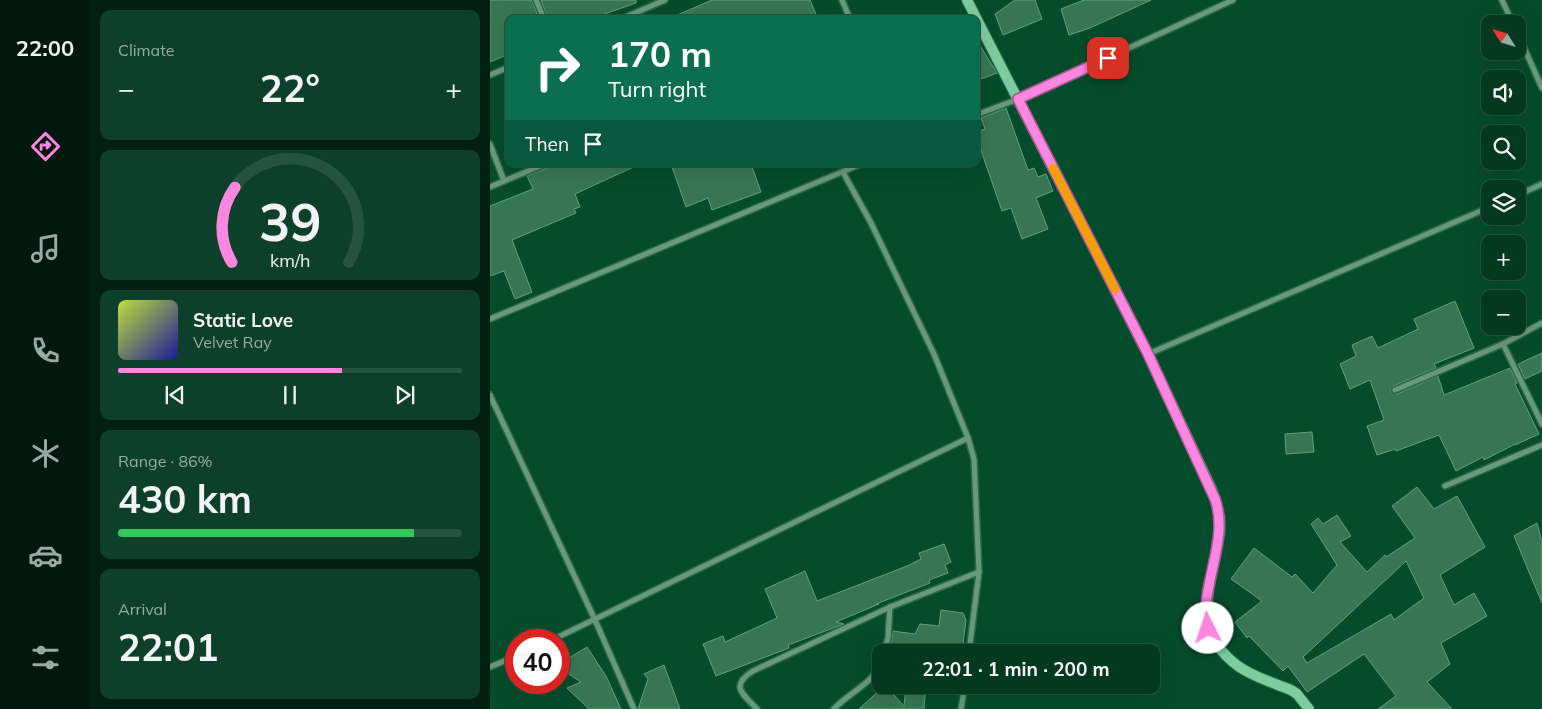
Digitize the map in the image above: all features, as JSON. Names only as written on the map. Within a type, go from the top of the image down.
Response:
[{"type":"street","points":[[536,0],[542,15]]},
{"type":"street","points":[[647,0],[650,6]]},
{"type":"street","points":[[630,15],[665,0]]},
{"type":"street","points":[[842,0],[848,15]]},
{"type":"street","points":[[967,0],[975,15]]},
{"type":"street","points":[[980,113],[1018,99],[1233,0]]},
{"type":"street","points":[[1502,0],[1509,15]]},
{"type":"street","points":[[980,25],[1148,354],[1211,488],[1219,510],[1220,528],[1206,606],[1208,628],[1219,649],[1239,667],[1291,690],[1297,694],[1309,709]]},
{"type":"street","points":[[1526,52],[1542,88]]},
{"type":"street","points":[[490,75],[505,69]]},
{"type":"street","points":[[490,144],[504,181]]},
{"type":"street","points":[[490,187],[538,167]]},
{"type":"street","points":[[490,319],[854,167]]},
{"type":"street","points":[[843,172],[934,354],[968,438],[974,459],[980,572],[970,644]]},
{"type":"street","points":[[1526,191],[1542,184]]},
{"type":"street","points":[[1148,354],[1481,211]]},
{"type":"street","points":[[1395,390],[1503,344],[1542,323]]},
{"type":"street","points":[[1503,344],[1542,424]]},
{"type":"street","points":[[490,395],[595,620],[634,709]]},
{"type":"street","points":[[570,632],[968,438]]},
{"type":"street","points":[[1445,486],[1542,445]]},
{"type":"street","points":[[757,709],[739,688],[739,683],[743,677],[890,607],[980,572]]},
{"type":"street","points":[[886,644],[890,607]]},
{"type":"street","points":[[490,667],[505,661]]},
{"type":"street","points":[[834,709],[872,677]]},
{"type":"street","points":[[961,709],[964,694]]},
{"type":"building","points":[[490,0],[532,0],[538,15],[505,15],[505,56],[490,62]]},
{"type":"building","points":[[541,0],[636,0],[636,3],[602,15],[547,15]]},
{"type":"building","points":[[712,0],[810,0],[816,15],[677,15]]},
{"type":"building","points":[[1015,0],[1035,0],[1042,19],[1003,35],[995,14]]},
{"type":"building","points":[[1084,0],[1151,0],[1090,28],[1069,35],[1061,9]]},
{"type":"building","points":[[980,45],[997,73],[980,79]]},
{"type":"building","points":[[1006,108],[1028,170],[1034,168],[1038,177],[1046,174],[1053,191],[1036,198],[1048,229],[1022,239],[1011,208],[1002,211],[980,148],[980,131],[985,129],[981,118]]},
{"type":"building","points":[[634,167],[575,194],[580,207],[574,209],[576,213],[512,240],[532,292],[515,299],[504,271],[490,276],[490,206],[533,189],[527,176],[547,168]]},
{"type":"building","points":[[672,167],[752,167],[761,192],[712,210],[708,198],[686,207]]},
{"type":"building","points":[[1455,301],[1474,348],[1434,364],[1436,368],[1393,386],[1391,392],[1397,394],[1438,376],[1444,395],[1510,368],[1517,383],[1515,384],[1539,434],[1484,460],[1483,457],[1456,471],[1439,435],[1396,451],[1395,449],[1377,455],[1367,426],[1384,420],[1370,380],[1350,389],[1340,364],[1356,356],[1352,345],[1372,336],[1378,348],[1418,329],[1414,319]]},
{"type":"building","points":[[1542,353],[1542,371],[1525,379],[1518,364]]},
{"type":"building","points":[[1312,432],[1314,452],[1286,454],[1285,434]]},
{"type":"building","points":[[1417,487],[1434,509],[1457,496],[1485,547],[1440,575],[1454,605],[1474,593],[1487,616],[1441,643],[1450,664],[1427,682],[1452,709],[1378,709],[1396,696],[1364,654],[1307,692],[1288,666],[1283,671],[1249,636],[1247,638],[1235,622],[1262,601],[1231,579],[1254,548],[1292,577],[1295,574],[1313,593],[1337,565],[1311,524],[1318,518],[1323,524],[1337,515],[1351,536],[1340,542],[1367,572],[1385,555],[1386,557],[1415,538],[1392,506]],"holes":[[[1406,561],[1424,598],[1394,620],[1391,614],[1307,663],[1303,657]]]},
{"type":"building","points":[[1537,523],[1542,542],[1542,603],[1514,536]]},
{"type":"building","points":[[944,544],[951,562],[945,565],[948,573],[929,580],[930,583],[836,622],[844,624],[788,645],[789,648],[716,676],[703,644],[723,636],[725,642],[777,618],[765,589],[805,571],[817,601],[907,566],[921,559],[919,553]]},
{"type":"building","points":[[941,610],[963,613],[966,620],[963,644],[891,644],[893,631],[915,634],[920,624],[939,626]]},
{"type":"building","points":[[587,647],[606,676],[621,709],[589,709],[570,691],[570,687],[581,682],[570,675],[570,657]]},
{"type":"building","points":[[664,665],[680,709],[638,709],[648,679],[644,674]]},
{"type":"building","points":[[875,694],[893,694],[904,706],[905,694],[925,694],[924,709],[859,709]]},
{"type":"slow traffic","points":[[1053,168],[1115,289]]},
{"type":"route","points":[[1108,58],[1018,99],[1148,354],[1211,488],[1219,510],[1220,528],[1206,606],[1208,628]]}]
